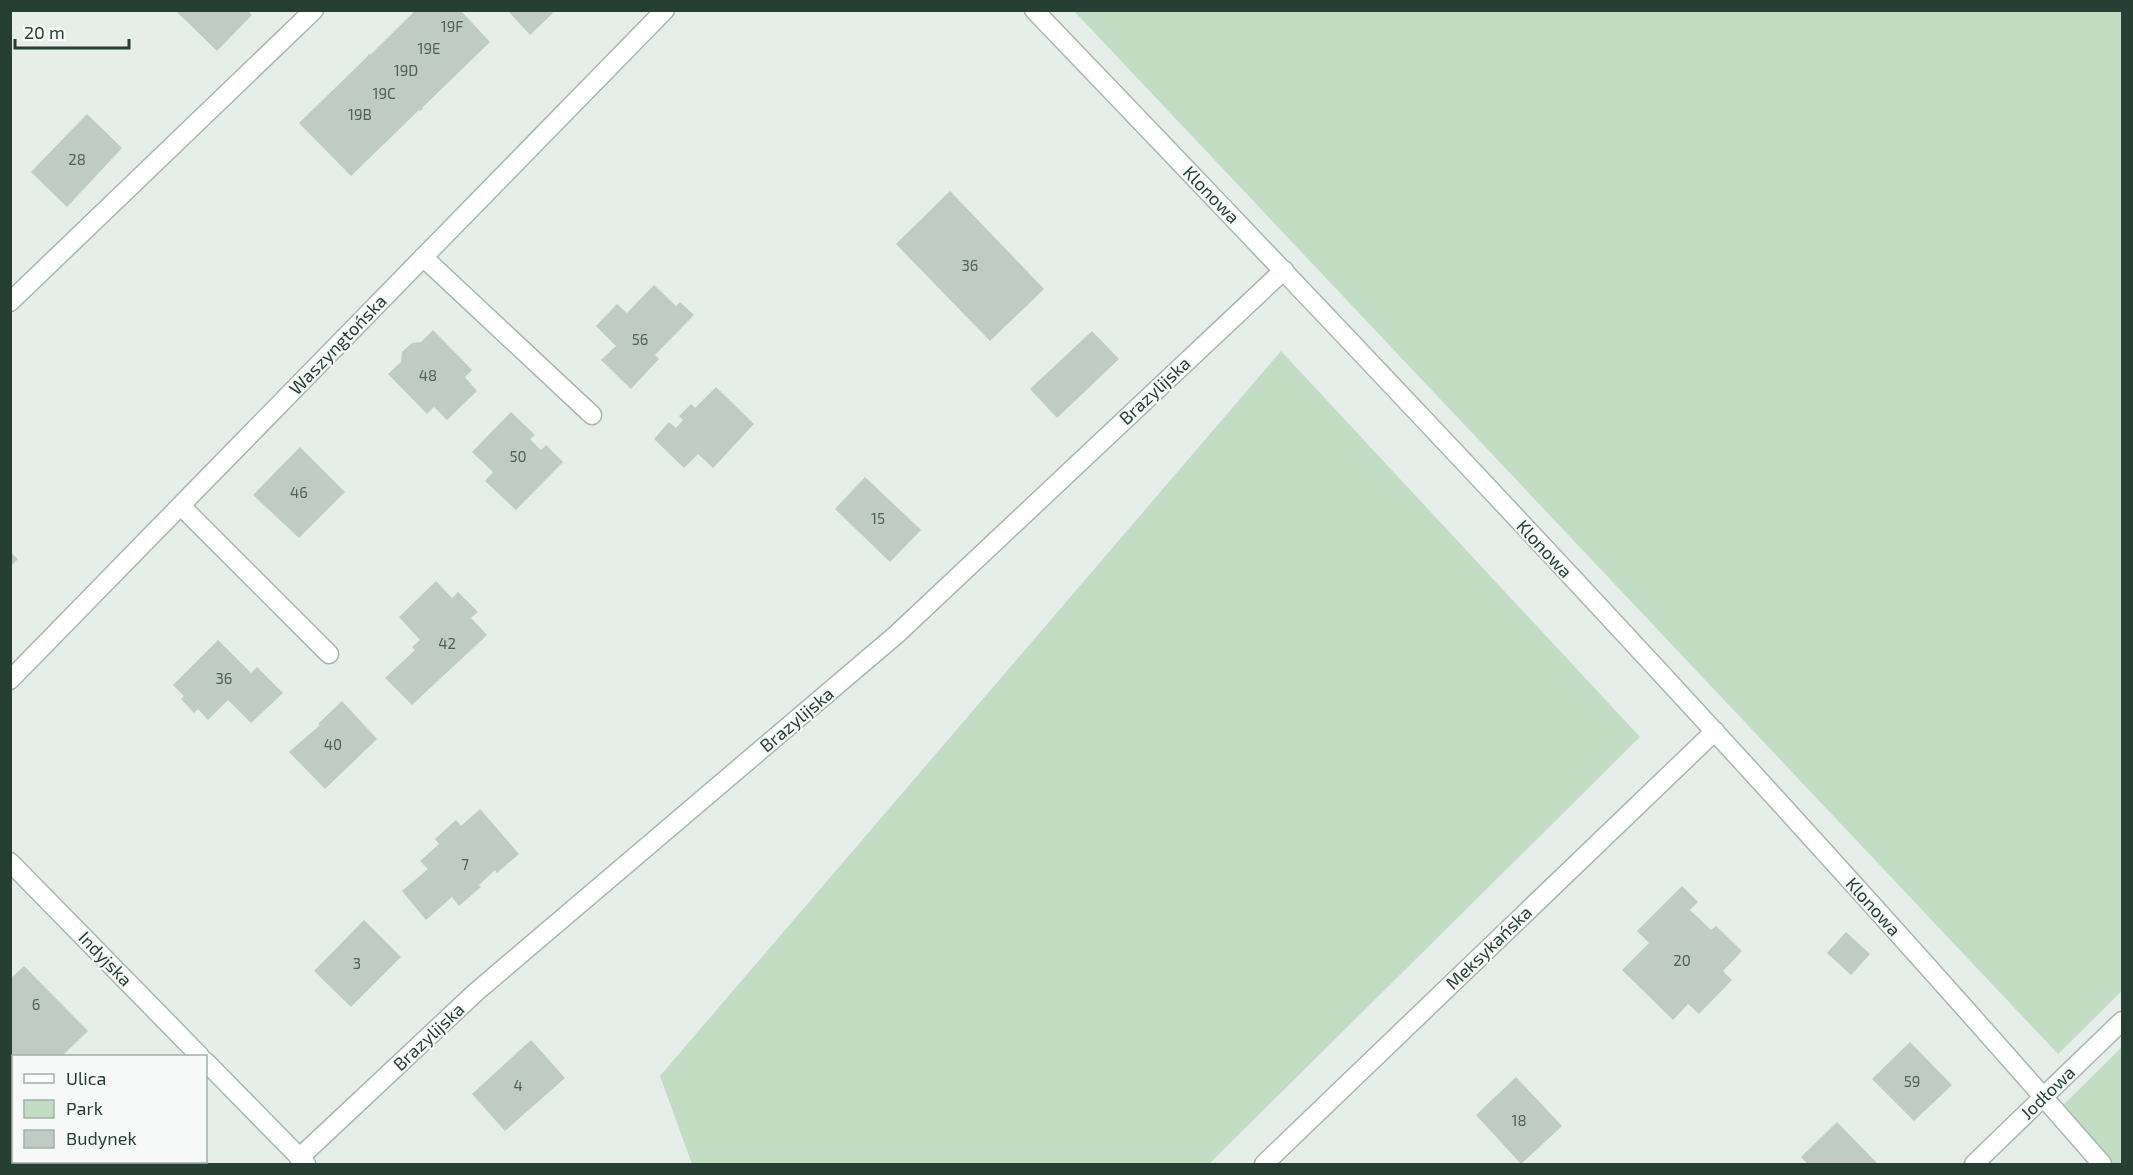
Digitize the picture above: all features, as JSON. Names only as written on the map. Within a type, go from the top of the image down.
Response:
[{"type":"street","points":[[10,302],[314,10]]},
{"type":"street","name":"Waszyngtońska","points":[[10,680],[665,10]]},
{"type":"street","name":"Klonowa","points":[[1034,10],[1284,270],[1715,731],[2103,1164]]},
{"type":"street","points":[[423,257],[592,415]]},
{"type":"street","name":"Brazylijska","points":[[303,1161],[476,992],[897,634],[1284,270]]},
{"type":"street","points":[[181,506],[329,654]]},
{"type":"street","name":"Meksykańska","points":[[1264,1164],[1715,731]]},
{"type":"street","name":"Indyjska","points":[[10,862],[199,1055]]},
{"type":"street","name":"Jodłowa","points":[[1974,1164],[2122,1021]]},
{"type":"street","points":[[207,1063],[303,1161]]},
{"type":"green space","points":[[1074,11],[2122,11],[2122,991],[2058,1054]]},
{"type":"green space","points":[[1281,351],[1640,737],[1209,1164],[692,1164],[660,1076]]},
{"type":"green space","points":[[2122,1047],[2122,1164],[2094,1164],[2051,1117]]},
{"type":"building","points":[[175,10],[247,10],[252,15],[217,51]]},
{"type":"building","points":[[416,10],[460,10],[490,42],[351,176],[299,123]]},
{"type":"building","points":[[507,10],[550,10],[553,13],[530,35]]},
{"type":"building","points":[[87,114],[122,148],[67,207],[31,172]]},
{"type":"building","points":[[950,191],[1044,289],[990,341],[896,244]]},
{"type":"building","points":[[654,285],[676,306],[680,302],[694,315],[655,355],[659,359],[631,389],[601,360],[616,346],[596,326],[617,304],[627,313]]},
{"type":"building","points":[[433,330],[472,370],[465,377],[477,391],[447,420],[434,407],[427,414],[388,374],[401,362],[402,352],[412,343],[421,342]]},
{"type":"building","points":[[1092,331],[1119,359],[1057,418],[1030,389]]},
{"type":"building","points":[[716,387],[754,424],[713,468],[698,454],[684,468],[654,439],[669,422],[676,428],[683,420],[679,416],[691,404],[695,408]]},
{"type":"building","points":[[511,412],[535,435],[530,439],[541,450],[546,445],[563,462],[516,510],[485,481],[493,472],[472,452]]},
{"type":"building","points":[[300,447],[345,492],[299,538],[253,495]]},
{"type":"building","points":[[865,477],[921,530],[890,562],[835,509]]},
{"type":"building","points":[[10,552],[18,559],[10,567]]},
{"type":"building","points":[[436,581],[452,598],[458,592],[478,612],[471,618],[487,635],[412,705],[385,678],[415,650],[412,647],[420,640],[399,617]]},
{"type":"building","points":[[218,640],[251,673],[257,667],[283,693],[251,723],[228,700],[208,720],[198,709],[194,713],[181,699],[184,696],[173,685]]},
{"type":"building","points":[[342,701],[377,739],[325,789],[289,752],[320,725],[318,724]]},
{"type":"building","points":[[480,809],[519,854],[497,873],[495,870],[479,885],[481,887],[459,906],[452,897],[426,920],[402,891],[428,869],[420,861],[439,844],[435,839],[456,820],[461,826]]},
{"type":"building","points":[[1682,886],[1698,902],[1690,910],[1711,930],[1716,926],[1742,951],[1723,971],[1732,980],[1699,1014],[1688,1004],[1673,1020],[1622,970],[1649,943],[1637,931]]},
{"type":"building","points":[[364,920],[401,957],[351,1007],[314,971]]},
{"type":"building","points":[[1846,932],[1870,954],[1851,975],[1827,953]]},
{"type":"building","points":[[24,966],[88,1031],[63,1055],[12,1055],[12,1076],[10,1074],[10,979]]},
{"type":"building","points":[[531,1040],[565,1078],[505,1131],[472,1094]]},
{"type":"building","points":[[1910,1042],[1952,1085],[1914,1121],[1872,1079]]},
{"type":"building","points":[[1516,1077],[1562,1126],[1521,1164],[1476,1115]]},
{"type":"building","points":[[1837,1122],[1878,1164],[1808,1164],[1801,1157]]}]
